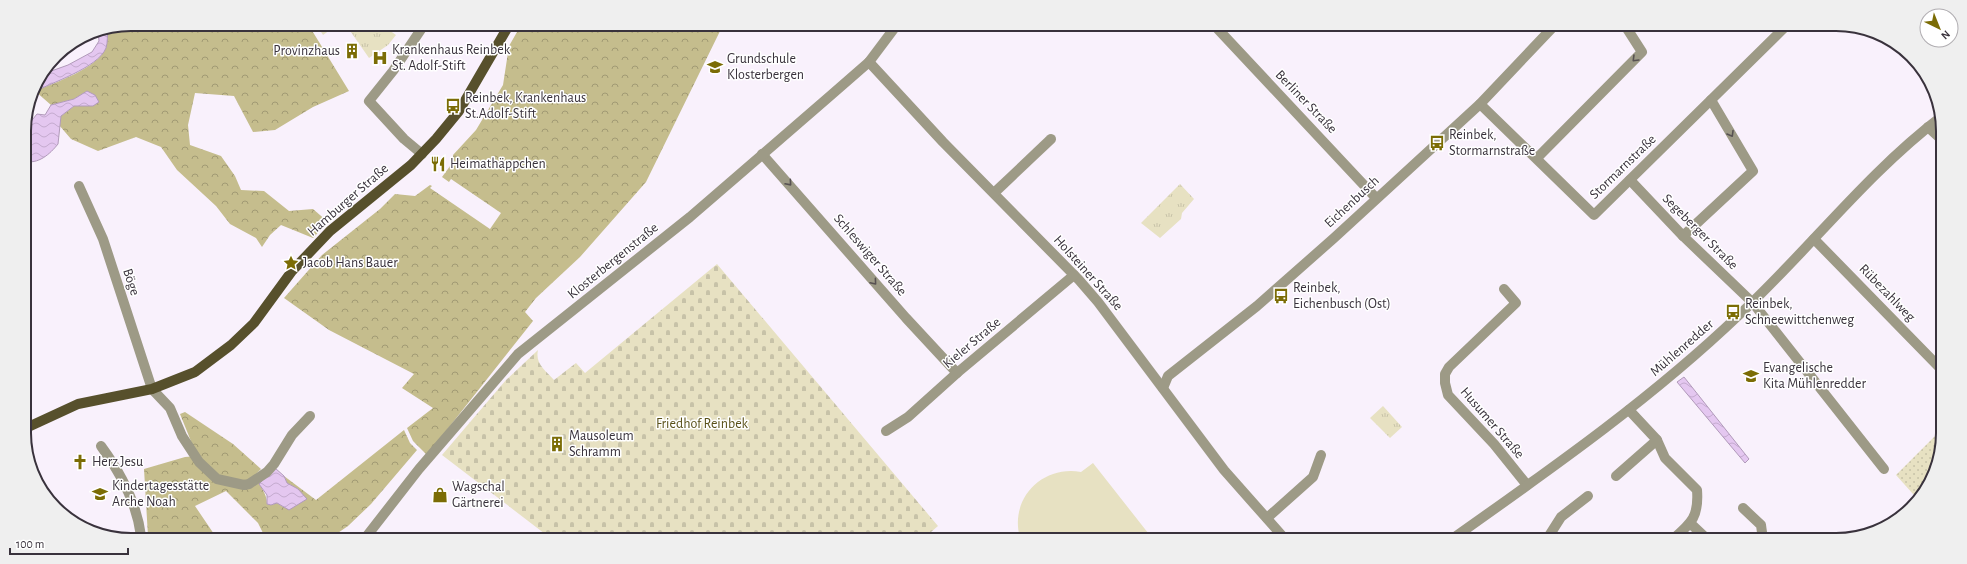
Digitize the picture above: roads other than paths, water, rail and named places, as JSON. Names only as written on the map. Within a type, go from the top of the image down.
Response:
[{"type":"main road","name":"Hamburger Straße","points":[[31,426],[78,404],[152,389],[195,372],[231,345],[254,323],[292,271],[330,231],[422,154],[459,111],[506,31]]},
{"type":"street","points":[[420,31],[393,71],[369,101],[404,139],[422,154]]},
{"type":"street","name":"Klosterbergenstraße","points":[[369,533],[419,469],[518,354],[690,217],[869,62],[892,31]]},
{"type":"street","name":"Berliner Straße","points":[[1220,31],[1376,198]]},
{"type":"street","name":"Eichenbusch","points":[[1163,388],[1168,376],[1257,306],[1480,104],[1549,31]]},
{"type":"street","points":[[1537,158],[1642,52],[1629,31]]},
{"type":"street","name":"Stormarnstraße","points":[[1480,104],[1594,215],[1781,31]]},
{"type":"street","name":"Holsteiner Straße","points":[[869,62],[1074,275],[1098,302],[1224,470],[1280,533]]},
{"type":"street","points":[[1683,236],[1753,171],[1712,100]]},
{"type":"street","name":"Mühlenredder","points":[[1460,533],[1629,410],[1684,366],[1753,302],[1865,186],[1935,121]]},
{"type":"street","points":[[1928,127],[1936,134]]},
{"type":"street","points":[[994,193],[1051,139]]},
{"type":"street","name":"Schleswiger Straße","points":[[762,154],[906,318],[957,373]]},
{"type":"street","name":"Segeberger Straße","points":[[1630,180],[1683,236],[1753,302],[1884,469]]},
{"type":"street","name":"Böge","points":[[79,186],[102,239],[152,389]]},
{"type":"street","name":"Rübezahlweg","points":[[1814,239],[1936,364]]},
{"type":"street","name":"Kieler Straße","points":[[886,431],[908,417],[957,373],[1074,275]]},
{"type":"street","name":"Husumer Straße","points":[[1504,289],[1516,303],[1449,367],[1445,374],[1445,383],[1448,395],[1494,444],[1527,485]]},
{"type":"street","points":[[152,389],[170,408],[182,436],[199,462],[217,479],[226,482],[244,485],[261,477],[274,464],[292,435],[310,416]]},
{"type":"street","points":[[1629,410],[1657,440],[1665,458],[1697,490],[1698,505],[1690,524],[1680,533]]},
{"type":"street","points":[[1616,476],[1657,440]]},
{"type":"street","points":[[101,446],[112,460],[138,516],[141,533]]},
{"type":"street","points":[[1267,518],[1313,477],[1321,455]]},
{"type":"street","points":[[1551,533],[1562,518],[1588,496]]},
{"type":"street","points":[[1743,508],[1761,524],[1762,533]]},
{"type":"street","points":[[1690,524],[1700,533]]},
{"type":"water","points":[[108,34],[106,48],[94,62],[73,74],[40,89],[51,71],[68,65],[92,52],[99,41],[99,36]]},
{"type":"water","points":[[87,91],[95,95],[99,102],[93,106],[74,106],[61,116],[58,144],[43,158],[31,162],[32,121],[37,114],[45,115],[51,105],[74,99]]},
{"type":"water","points":[[1684,377],[1749,459],[1745,463],[1677,382]]},
{"type":"water","points":[[275,468],[284,476],[287,483],[298,489],[307,499],[289,510],[277,503],[271,505],[267,504],[267,495],[259,484]]},
{"type":"place","name":"Provinzhaus","points":[[352,51]]},
{"type":"place","name":"Krankenhaus Reinbek St. Adolf-Stift","points":[[380,58]]},
{"type":"place","name":"Grundschule Klosterbergen","points":[[715,67]]},
{"type":"place","name":"Reinbek, Krankenhaus St.Adolf-Stift","points":[[453,106]]},
{"type":"place","name":"Reinbek, Stormarnstraße","points":[[1437,143]]},
{"type":"place","name":"Heimathäppchen","points":[[438,164]]},
{"type":"place","name":"Jacob Hans Bauer","points":[[291,263]]},
{"type":"place","name":"Reinbek, Eichenbusch (Ost)","points":[[1281,296]]},
{"type":"place","name":"Reinbek, Schneewittchenweg","points":[[1733,312]]},
{"type":"place","name":"Evangelische Kita Mühlenredder","points":[[1751,376]]},
{"type":"place","name":"Mausoleum Schramm","points":[[557,444]]},
{"type":"place","name":"Herz Jesu","points":[[80,462]]},
{"type":"place","name":"Kindertagesstätte Arche Noah","points":[[100,494]]},
{"type":"place","name":"Wagschal Gärtnerei","points":[[440,495]]},
{"type":"park label","name":"Friedhof Reinbek","points":[[702,424]]}]
